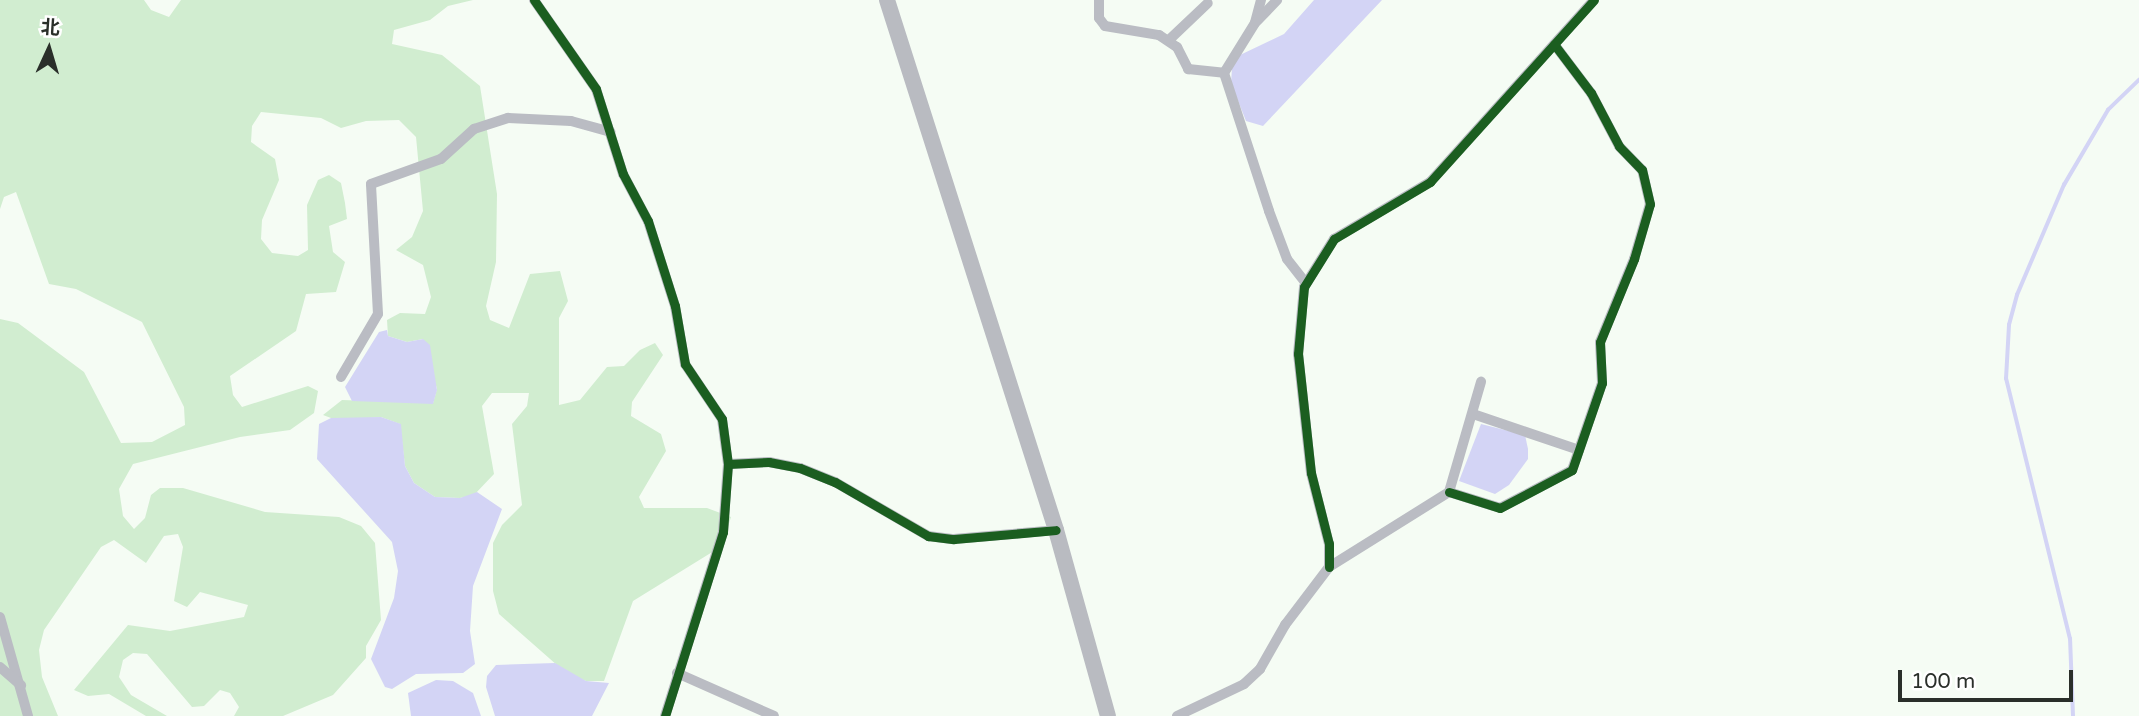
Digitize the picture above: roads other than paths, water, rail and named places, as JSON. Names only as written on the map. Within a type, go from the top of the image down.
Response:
[{"type":"main road","points":[[887,0],[1056,530],[1108,716]]},
{"type":"street","points":[[534,0],[596,89],[623,174],[648,221],[675,306],[685,363],[722,419],[728,464],[723,532],[665,716]]},
{"type":"street","points":[[1099,0],[1099,18],[1105,26],[1170,39],[1188,69],[1224,73]]},
{"type":"street","points":[[1255,23],[1261,0]]},
{"type":"street","points":[[1277,0],[1255,23],[1224,73],[1287,259],[1306,283]]},
{"type":"street","points":[[1329,567],[1329,544],[1311,473],[1298,354],[1306,283],[1334,239],[1430,182],[1594,0]]},
{"type":"street","points":[[1170,39],[1208,1]]},
{"type":"street","points":[[1449,492],[1500,508],[1572,470],[1602,383],[1600,342],[1634,259],[1650,204],[1649,188],[1554,44]]},
{"type":"street","points":[[341,377],[378,314],[371,184],[441,159],[474,129],[508,118],[570,121],[611,132]]},
{"type":"street","points":[[1177,716],[1244,684],[1260,669],[1285,625],[1329,567],[1449,492],[1481,382]]},
{"type":"street","points":[[1473,414],[1579,450]]},
{"type":"street","points":[[728,464],[769,462],[800,468],[835,482],[928,536],[954,539],[1056,530]]},
{"type":"street","points":[[0,617],[23,687],[28,716]]},
{"type":"street","points":[[0,667],[23,687]]},
{"type":"street","points":[[677,673],[774,716]]},
{"type":"water","points":[[1314,0],[1382,0],[1263,126],[1246,121],[1231,83],[1232,68],[1240,55],[1284,34]]},
{"type":"water","points":[[387,330],[388,336],[407,342],[423,339],[430,345],[437,390],[433,404],[352,401],[345,387],[379,332]]},
{"type":"water","points":[[381,417],[401,424],[405,466],[414,483],[435,497],[460,498],[477,492],[502,509],[473,586],[470,631],[475,664],[463,673],[416,674],[392,689],[385,687],[371,659],[394,598],[398,571],[392,542],[317,459],[319,424],[331,418]]},
{"type":"water","points":[[1481,424],[1525,435],[1528,449],[1528,459],[1509,485],[1495,494],[1459,481]]},
{"type":"water","points":[[555,663],[586,681],[609,683],[592,716],[495,716],[486,687],[487,676],[496,665]]},
{"type":"water","points":[[436,680],[453,681],[473,693],[481,716],[411,716],[408,693]]},
{"type":"waterway","points":[[2073,716],[2070,639],[2006,379],[2009,325],[2017,295],[2064,185],[2108,110],[2139,80]]}]
